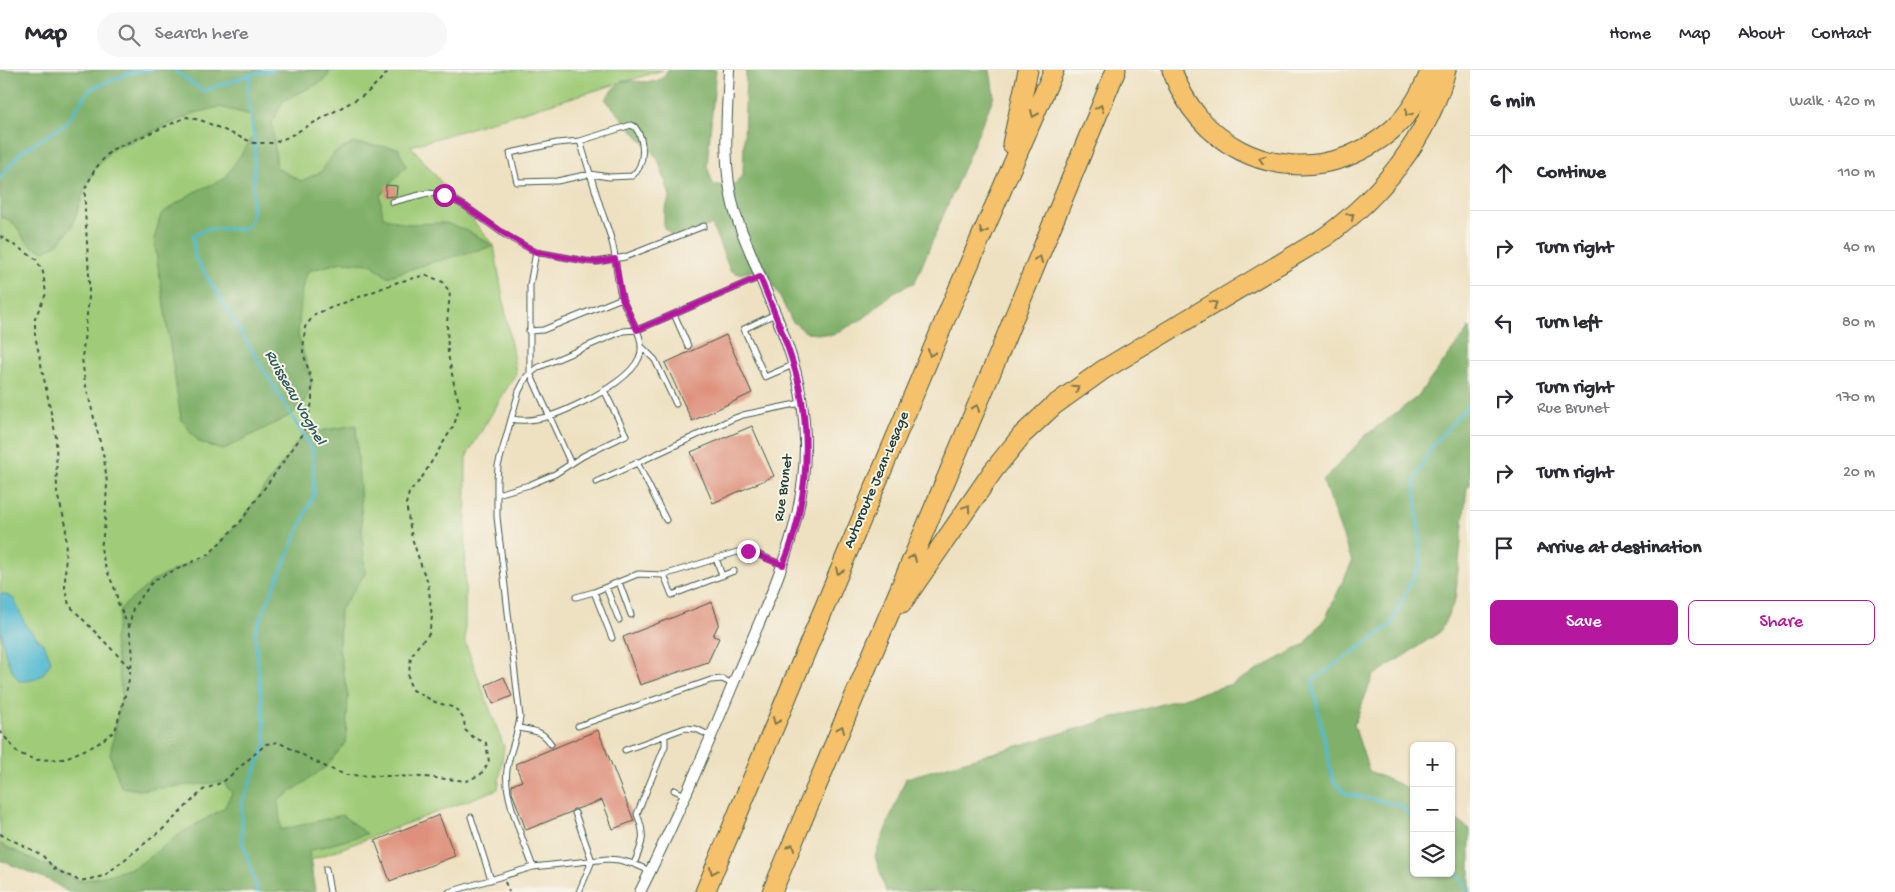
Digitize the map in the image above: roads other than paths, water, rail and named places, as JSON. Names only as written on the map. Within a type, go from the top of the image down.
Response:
[{"type":"highway","points":[[1002,187],[1028,70]]},
{"type":"highway","name":"Autoroute Jean-Lesage","points":[[705,892],[1002,187],[1054,70]]},
{"type":"highway","points":[[772,892],[1006,338],[1116,70]]},
{"type":"highway","points":[[1172,70],[1190,107],[1203,123],[1232,147],[1261,159],[1280,164],[1302,165],[1342,158],[1363,150],[1387,134],[1410,110],[1431,70]]},
{"type":"highway","points":[[880,635],[980,488],[1032,425],[1053,406],[1085,382],[1325,237],[1354,214],[1380,189],[1406,154],[1426,121],[1446,70]]},
{"type":"street","name":"Rue Brunet","points":[[640,892],[686,795],[783,565],[797,517],[803,483],[805,442],[802,403],[793,365],[736,215],[730,184],[727,142],[729,70]]},
{"type":"lane","points":[[631,125],[635,127],[641,139],[641,163],[637,172],[632,176],[609,177],[590,174],[557,181],[517,182],[510,153],[557,142],[580,141],[631,125]]},
{"type":"lane","points":[[511,419],[526,421],[549,417],[578,405],[614,384],[640,358],[641,346],[637,330],[622,298],[613,246],[580,141]]},
{"type":"lane","points":[[392,202],[428,193],[444,195],[465,206],[505,234],[536,252],[597,262],[615,259],[704,226]]},
{"type":"lane","points":[[536,252],[530,285],[530,373],[571,464]]},
{"type":"lane","points":[[533,867],[507,786],[507,769],[519,728],[520,704],[497,517],[496,494],[498,466],[522,382],[539,367],[623,331],[637,330],[760,277]]},
{"type":"lane","points":[[529,331],[544,330],[622,298]]},
{"type":"lane","points":[[674,314],[688,346]]},
{"type":"lane","points":[[775,314],[744,329],[765,377],[793,365]]},
{"type":"lane","points":[[641,346],[656,360],[676,404]]},
{"type":"lane","points":[[496,494],[530,485],[555,474],[626,435],[604,390]]},
{"type":"lane","points":[[596,482],[738,417],[802,403]]},
{"type":"lane","points":[[637,462],[666,520]]},
{"type":"lane","points":[[576,597],[594,592],[638,574],[664,575],[737,552],[748,551],[783,565]]},
{"type":"lane","points":[[716,558],[722,576]]},
{"type":"lane","points":[[664,575],[672,595],[734,571]]},
{"type":"lane","points":[[619,582],[631,615]]},
{"type":"lane","points":[[606,587],[618,620]]},
{"type":"lane","points":[[594,592],[612,638]]},
{"type":"lane","points":[[578,726],[712,680],[722,680],[733,684]]},
{"type":"lane","points":[[519,728],[540,732],[547,737],[551,744]]},
{"type":"lane","points":[[625,750],[665,735],[691,728],[711,736]]},
{"type":"lane","points":[[634,864],[644,838],[637,811],[665,746],[665,735]]},
{"type":"lane","points":[[674,790],[686,795]]},
{"type":"lane","points":[[575,813],[592,860],[579,892]]},
{"type":"lane","points":[[471,816],[491,880]]},
{"type":"lane","points":[[448,892],[533,867],[592,860],[613,859],[634,864],[650,871]]},
{"type":"lane","points":[[326,869],[330,892]]},
{"type":"lane","points":[[473,885],[474,892]]},
{"type":"water","points":[[0,594],[5,594],[14,599],[26,626],[45,646],[51,661],[42,675],[35,679],[19,681],[8,662],[2,640]]},
{"type":"waterway","points":[[0,178],[21,152],[65,125],[90,89],[132,72],[152,70]]},
{"type":"waterway","points":[[174,70],[203,91],[252,74]]},
{"type":"waterway","name":"Ruisseau Voghel","points":[[258,892],[242,840],[242,803],[266,744],[255,632],[314,494],[313,451],[195,257],[193,236],[207,229],[245,229],[252,219],[255,147],[247,89],[252,74],[273,70]]},
{"type":"waterway","points":[[1410,815],[1400,805],[1347,794],[1333,781],[1312,681],[1390,626],[1421,562],[1415,480],[1433,445],[1470,403]]},
{"type":"waterway","points":[[1455,869],[1469,892]]}]
